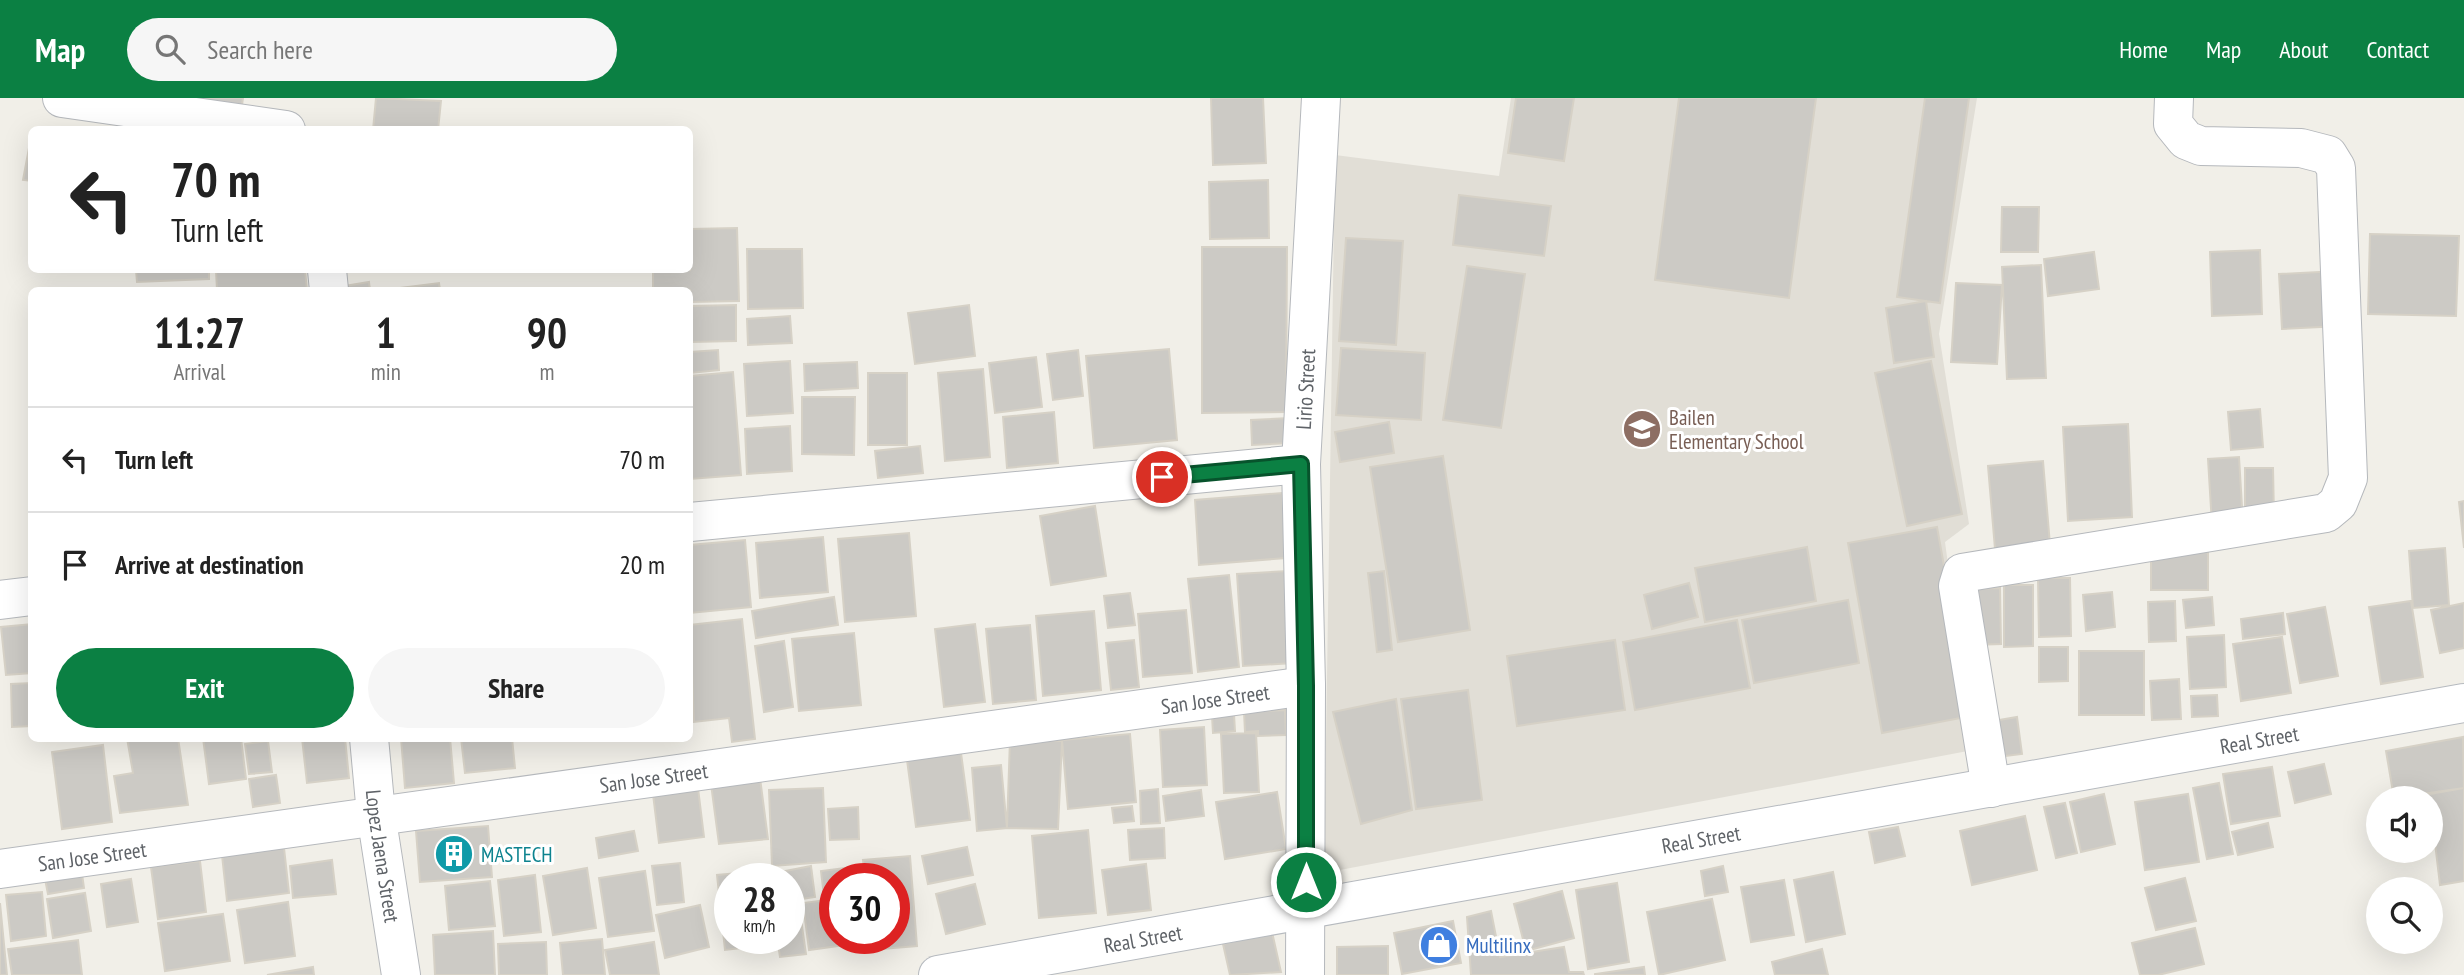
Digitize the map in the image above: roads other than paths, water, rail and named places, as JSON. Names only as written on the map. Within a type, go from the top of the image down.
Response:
[{"type":"street","points":[[62,98],[258,126]]},
{"type":"street","name":"Lirio Street","points":[[1305,975],[1306,686],[1301,464],[1321,98]]},
{"type":"street","points":[[1991,788],[1958,586],[1962,573],[2326,513],[2338,503],[2348,478],[2336,168],[2328,155],[2301,148],[2201,146],[2186,139],[2173,124],[2174,98]]},
{"type":"street","points":[[693,522],[1301,464]]},
{"type":"street","points":[[0,600],[28,596]]},
{"type":"street","name":"San Jose Street","points":[[0,869],[376,814],[1306,686]]},
{"type":"street","name":"Real Street","points":[[938,975],[2464,703]]},
{"type":"street","name":"Lopez Jaena Street","points":[[369,742],[376,814],[401,975]]},
{"type":"place","name":"Bailen Elementary School","points":[[1642,429]]},
{"type":"place","name":"MASTECH","points":[[454,854]]},
{"type":"place","name":"Multilinx","points":[[1439,945]]}]
